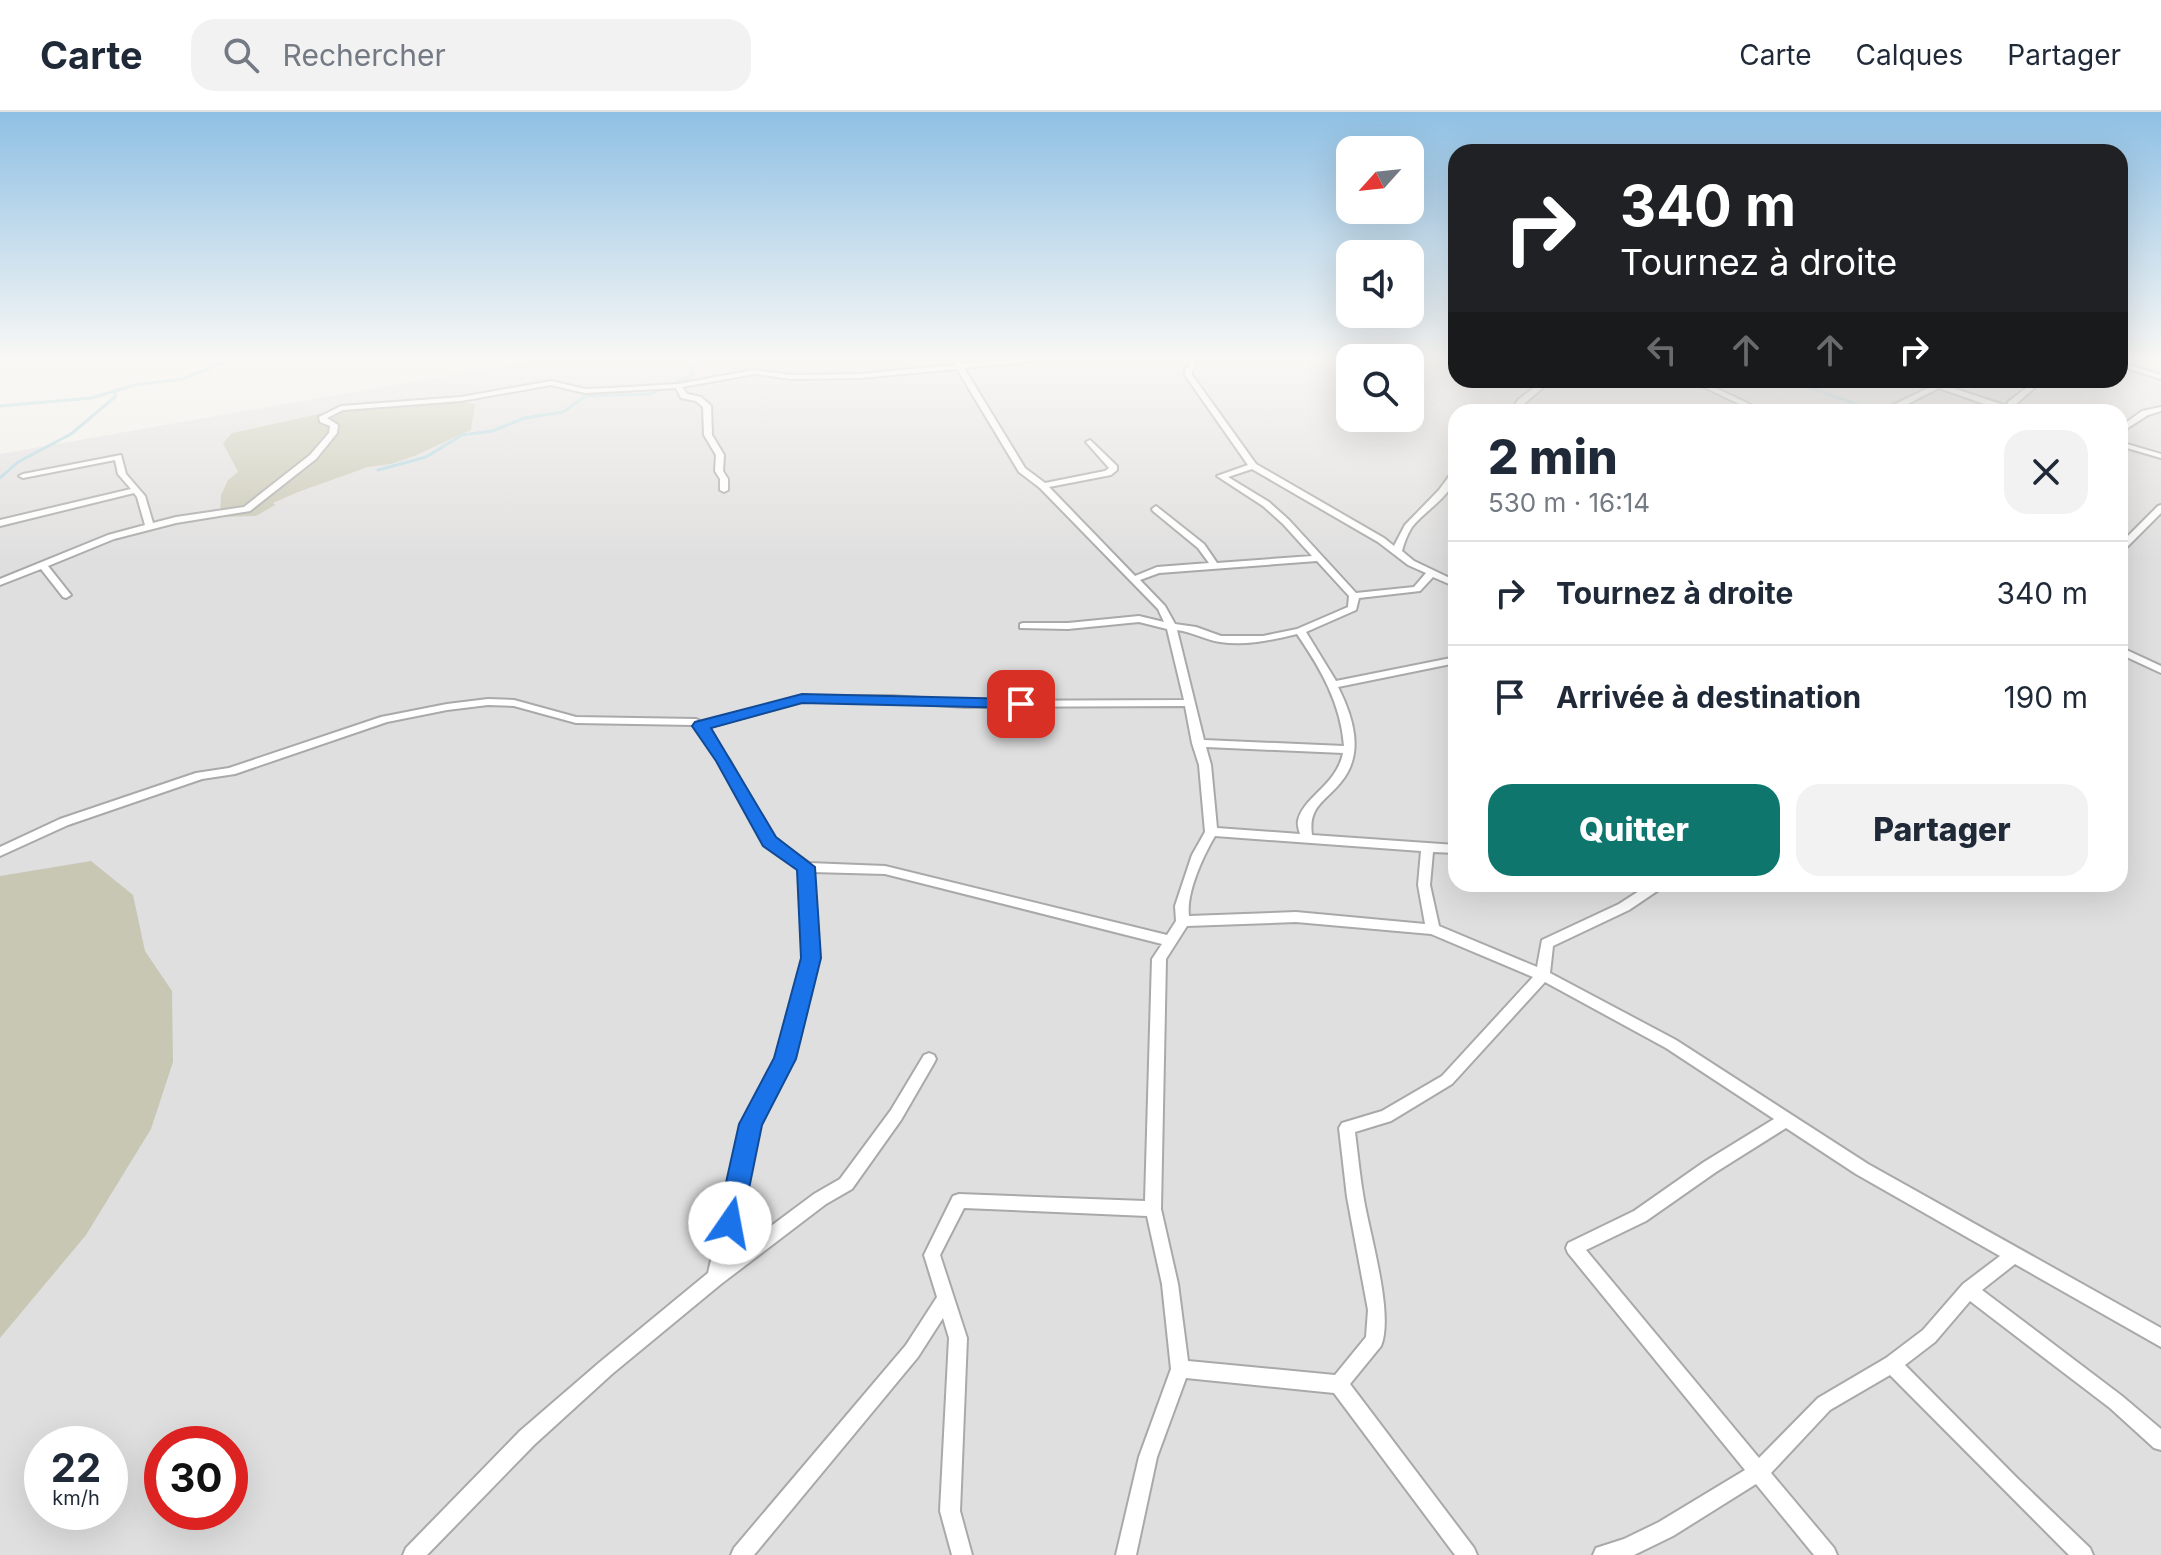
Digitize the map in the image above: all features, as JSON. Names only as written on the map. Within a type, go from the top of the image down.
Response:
[{"type":"street","points":[[0,582],[111,537],[247,509],[313,457],[333,433],[334,426]]},
{"type":"street","points":[[708,426],[708,435],[720,455],[719,471],[724,479],[724,490]]},
{"type":"street","points":[[996,426],[1022,470],[1043,486],[1090,538],[1162,608],[1171,627],[1205,765],[1211,832],[1198,855],[1181,906],[1183,921],[1159,959],[1153,1209],[1170,1284],[1180,1369],[1148,1457],[1126,1555]]},
{"type":"street","points":[[1225,426],[1253,466],[1430,574],[1448,580]]},
{"type":"street","points":[[1043,486],[1108,473],[1114,468],[1090,442]]},
{"type":"street","points":[[2128,446],[2161,456]]},
{"type":"street","points":[[23,476],[118,457],[122,474],[141,496],[150,527]]},
{"type":"street","points":[[1023,626],[1068,626],[1139,619],[1193,629],[1220,639],[1263,639],[1300,631],[1353,608],[1354,596],[1321,558],[1266,504],[1221,476],[1253,466]]},
{"type":"street","points":[[1397,552],[1401,536],[1415,515],[1448,484]]},
{"type":"street","points":[[0,523],[134,491]]},
{"type":"street","points":[[2128,541],[2161,508]]},
{"type":"street","points":[[1156,509],[1201,546],[1215,566]]},
{"type":"street","points":[[1135,579],[1157,570],[1321,558]]},
{"type":"street","points":[[44,566],[66,595]]},
{"type":"street","points":[[1354,596],[1417,589],[1430,574]]},
{"type":"street","points":[[1300,631],[1350,725],[1347,764],[1338,779],[1308,812],[1304,821],[1306,838]]},
{"type":"street","points":[[2128,654],[2157,668],[2161,657]]},
{"type":"street","points":[[1331,685],[1448,662]]},
{"type":"street","points":[[701,726],[802,699],[892,699],[965,704],[1189,703]]},
{"type":"street","points":[[0,852],[64,822],[139,796],[200,776],[231,771],[385,719],[488,702],[514,703],[576,720],[696,722],[731,771],[769,841],[806,867],[885,870],[1170,941]]},
{"type":"street","points":[[1198,743],[1350,750]]},
{"type":"street","points":[[1211,832],[1448,848]]},
{"type":"street","points":[[1427,846],[1424,885],[1433,929]]},
{"type":"street","points":[[715,1278],[751,1124],[785,1059],[811,958],[806,867]]},
{"type":"street","points":[[1339,1384],[1375,1340],[1377,1310],[1355,1197],[1347,1128],[1386,1116],[1447,1080],[1543,975],[1547,943],[1624,907],[1646,892]]},
{"type":"street","points":[[1183,921],[1296,917],[1433,929],[1543,975],[1671,1044],[1862,1169],[2161,1338]]},
{"type":"street","points":[[413,1555],[527,1438],[715,1278],[820,1199],[846,1184],[896,1115],[929,1059]]},
{"type":"street","points":[[1786,1120],[1710,1167],[1640,1216],[1574,1248],[1827,1555]]},
{"type":"street","points":[[962,1555],[950,1511],[958,1338],[932,1255],[959,1201],[1153,1209]]},
{"type":"street","points":[[1603,1555],[1666,1529],[1760,1471],[1824,1404],[1892,1364],[1929,1336],[1969,1290],[2012,1256]]},
{"type":"street","points":[[1969,1290],[2116,1402],[2161,1441]]},
{"type":"street","points":[[741,1555],[912,1351],[945,1299]]},
{"type":"street","points":[[1892,1364],[2020,1497],[2083,1555]]},
{"type":"street","points":[[1180,1369],[1339,1384],[1467,1555]]},
{"type":"shaded area","points":[[158,426],[1336,426],[1336,432],[1424,432],[1424,426],[1448,426],[1448,892],[2128,892],[2128,426],[2161,426],[2161,1555],[0,1555],[0,454]]},
{"type":"shaded area","points":[[262,426],[472,426],[471,430],[414,456],[391,464],[368,467],[298,492],[273,503],[275,505],[256,516],[220,517],[221,495],[228,480],[238,472],[223,443],[232,433]]},
{"type":"shaded area","points":[[91,861],[133,895],[145,951],[172,991],[173,1062],[151,1129],[86,1235],[0,1338],[0,876]]},
{"type":"waterway","points":[[0,478],[18,462],[80,426]]},
{"type":"waterway","points":[[378,470],[426,457],[462,435],[504,426]]},
{"type":"route","points":[[730,1223],[751,1124],[785,1059],[811,958],[806,867],[769,841],[701,726],[802,699],[1021,704]]}]
